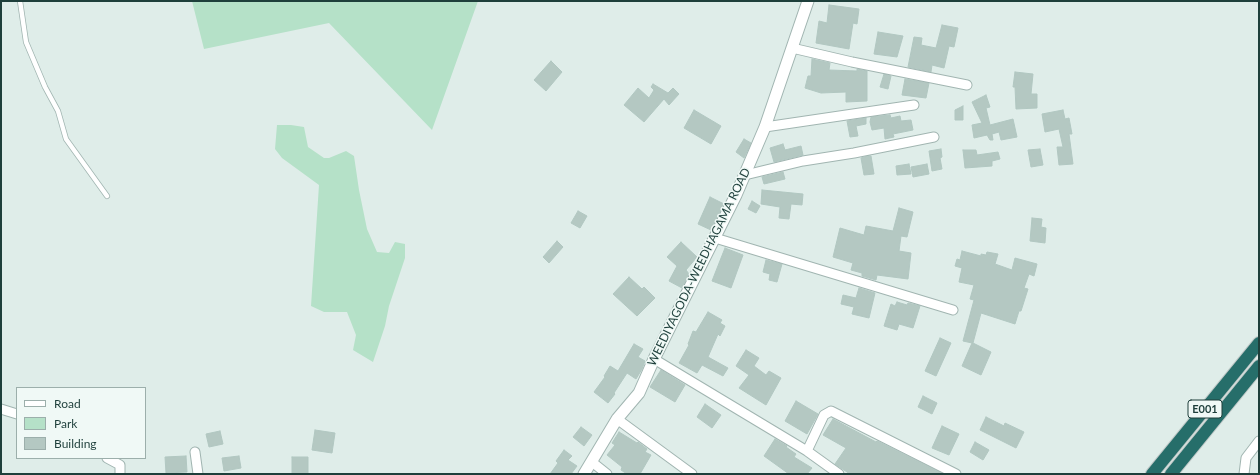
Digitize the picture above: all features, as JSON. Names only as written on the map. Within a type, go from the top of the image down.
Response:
[{"type":"highway","name":"E001","points":[[1152,474],[1259,343]]},
{"type":"highway","name":"E001","points":[[1171,474],[1259,366]]},
{"type":"street","name":"WEEDIYAGODA-WEEDHAGAMA ROAD","points":[[584,474],[617,419],[639,393],[745,175],[765,127],[808,1]]},
{"type":"street","points":[[792,48],[852,62],[967,85]]},
{"type":"street","points":[[765,127],[914,105]]},
{"type":"street","points":[[745,175],[803,161],[854,153],[934,136]]},
{"type":"street","points":[[715,238],[953,310]]},
{"type":"street","points":[[654,360],[807,451],[839,474]]},
{"type":"street","points":[[1,409],[16,414]]},
{"type":"street","points":[[807,451],[824,415],[831,411],[956,474]]},
{"type":"street","points":[[617,419],[692,474]]},
{"type":"street","points":[[1244,474],[1246,458],[1259,441]]},
{"type":"street","points":[[195,452],[198,474]]},
{"type":"street","points":[[109,459],[120,465],[120,474]]},
{"type":"street","points":[[592,462],[607,474]]},
{"type":"lane","points":[[20,1],[26,42],[45,87],[58,111],[66,139],[107,196]]},
{"type":"green space","points":[[192,1],[478,1],[432,130],[329,23],[204,49]]},
{"type":"green space","points":[[277,125],[304,127],[308,147],[324,158],[329,158],[346,151],[354,156],[367,229],[377,252],[389,253],[395,242],[405,244],[405,258],[373,362],[353,350],[356,335],[347,312],[324,312],[311,306],[319,185],[282,158],[275,149]]},
{"type":"building","points":[[829,5],[859,9],[857,24],[853,23],[849,49],[816,43],[819,21],[827,23]]},
{"type":"building","points":[[942,25],[958,28],[954,47],[949,46],[944,68],[932,65],[931,72],[908,67],[914,37],[922,38],[921,45],[936,48]]},
{"type":"building","points":[[878,32],[903,36],[897,57],[874,54]]},
{"type":"building","points":[[812,59],[830,63],[829,70],[857,71],[857,69],[867,71],[867,101],[846,102],[846,92],[821,93],[805,88],[808,76],[811,76]]},
{"type":"building","points":[[551,61],[562,72],[546,91],[534,80]]},
{"type":"building","points":[[1015,72],[1033,74],[1031,94],[1037,94],[1037,108],[1016,109],[1015,87],[1013,87]]},
{"type":"building","points":[[884,74],[891,76],[888,89],[880,87]]},
{"type":"building","points":[[905,79],[929,83],[926,98],[902,95]]},
{"type":"building","points":[[653,84],[668,93],[673,88],[679,94],[669,105],[664,99],[644,122],[624,105],[638,88],[649,98],[654,90],[651,87]]},
{"type":"building","points":[[986,95],[990,107],[986,108],[990,125],[1013,119],[1017,137],[1001,140],[999,132],[992,134],[993,140],[990,140],[987,135],[974,138],[972,125],[982,123],[972,102]]},
{"type":"building","points":[[963,106],[963,120],[955,120],[955,110]]},
{"type":"building","points":[[694,110],[721,126],[711,144],[684,128]]},
{"type":"building","points":[[1063,110],[1065,119],[1069,118],[1072,134],[1069,134],[1073,164],[1059,165],[1057,147],[1063,147],[1059,129],[1045,132],[1042,114]]},
{"type":"building","points":[[890,115],[891,118],[900,116],[901,121],[911,120],[913,130],[893,134],[894,137],[885,139],[884,128],[872,130],[870,122],[871,117]]},
{"type":"building","points":[[866,118],[866,124],[856,126],[858,136],[850,137],[847,121]]},
{"type":"building","points":[[744,139],[751,143],[744,158],[736,152]]},
{"type":"building","points":[[783,144],[785,150],[801,146],[803,155],[774,162],[770,148]]},
{"type":"building","points":[[941,149],[942,157],[940,158],[942,169],[932,171],[929,151]]},
{"type":"building","points":[[1040,149],[1043,165],[1031,167],[1028,150]]},
{"type":"building","points":[[963,150],[976,150],[977,155],[998,152],[1000,159],[992,161],[992,166],[965,168]]},
{"type":"building","points":[[871,156],[874,174],[864,175],[861,158]]},
{"type":"building","points":[[909,164],[911,174],[897,175],[896,166]]},
{"type":"building","points":[[927,164],[929,174],[913,177],[911,167]]},
{"type":"building","points":[[783,172],[785,179],[764,184],[762,177]]},
{"type":"building","points":[[762,190],[803,194],[802,205],[791,204],[789,219],[779,218],[780,207],[761,204]]},
{"type":"building","points":[[710,197],[724,204],[711,230],[698,224]]},
{"type":"building","points":[[752,201],[760,206],[756,213],[748,209]]},
{"type":"building","points":[[899,208],[913,212],[907,237],[901,236],[899,251],[911,253],[908,279],[877,275],[876,280],[862,276],[862,273],[851,270],[853,263],[833,257],[840,228],[864,235],[866,226],[893,231]]},
{"type":"building","points":[[578,211],[587,216],[580,228],[571,223]]},
{"type":"building","points":[[1032,218],[1042,219],[1041,227],[1046,228],[1045,243],[1030,241]]},
{"type":"building","points":[[557,241],[563,247],[549,263],[543,257]]},
{"type":"building","points":[[681,242],[697,257],[686,270],[689,274],[682,288],[669,281],[677,266],[667,257]]},
{"type":"building","points":[[725,248],[743,255],[731,288],[712,281]]},
{"type":"building","points":[[962,251],[981,256],[981,254],[986,255],[987,252],[998,254],[995,264],[1012,270],[1015,258],[1037,264],[1034,276],[1029,274],[1024,288],[1028,289],[1015,324],[981,313],[973,343],[991,352],[981,375],[962,366],[972,343],[963,341],[974,300],[970,299],[974,285],[959,282],[962,268],[955,266],[957,259],[960,260]]},
{"type":"building","points":[[766,260],[782,264],[777,282],[769,280],[770,274],[763,272]]},
{"type":"building","points":[[629,277],[642,289],[644,287],[655,298],[637,316],[613,294]]},
{"type":"building","points":[[859,288],[875,293],[869,318],[852,314],[854,307],[841,304],[843,295],[856,298]]},
{"type":"building","points":[[897,302],[907,305],[908,303],[920,306],[913,328],[899,324],[897,330],[884,326],[891,304],[895,306]]},
{"type":"building","points":[[708,312],[722,320],[720,323],[725,326],[720,336],[718,334],[708,357],[728,368],[723,376],[702,365],[697,373],[679,363],[689,345],[688,344],[693,331],[696,332]]},
{"type":"building","points":[[940,338],[951,343],[936,376],[925,371]]},
{"type":"building","points":[[634,344],[643,349],[638,357],[645,361],[642,369],[636,379],[627,373],[608,403],[594,392],[605,377],[604,376],[610,366],[618,371]]},
{"type":"building","points":[[746,350],[759,358],[754,366],[766,375],[769,371],[781,378],[766,405],[739,388],[749,375],[736,366]]},
{"type":"building","points":[[661,370],[685,385],[675,402],[650,387]]},
{"type":"building","points":[[923,396],[937,403],[932,414],[918,407]]},
{"type":"building","points":[[796,401],[818,414],[807,434],[785,421]]},
{"type":"building","points":[[705,404],[721,415],[712,428],[697,417]]},
{"type":"building","points":[[986,417],[1004,426],[1005,423],[1024,432],[1016,448],[980,430]]},
{"type":"building","points":[[833,419],[876,442],[877,441],[943,474],[850,474],[835,464],[846,448],[823,435]]},
{"type":"building","points":[[942,426],[959,434],[949,455],[932,448]]},
{"type":"building","points":[[581,427],[592,435],[584,446],[573,437]]},
{"type":"building","points":[[315,430],[335,433],[332,453],[312,450]]},
{"type":"building","points":[[220,431],[223,444],[209,447],[206,434]]},
{"type":"building","points":[[619,432],[637,443],[638,442],[647,449],[645,452],[651,455],[640,474],[627,474],[621,470],[622,467],[607,455],[615,445],[612,443]]},
{"type":"building","points":[[775,439],[787,446],[786,447],[796,454],[794,457],[812,468],[807,474],[789,474],[764,456]]},
{"type":"building","points":[[975,442],[989,450],[983,460],[970,452]]},
{"type":"building","points":[[564,450],[572,456],[568,460],[577,466],[571,474],[550,474],[558,463],[556,461]]},
{"type":"building","points":[[186,456],[187,472],[166,473],[165,457]]},
{"type":"building","points":[[239,456],[241,468],[224,471],[222,458]]},
{"type":"building","points":[[292,457],[308,457],[308,474],[292,474]]}]
